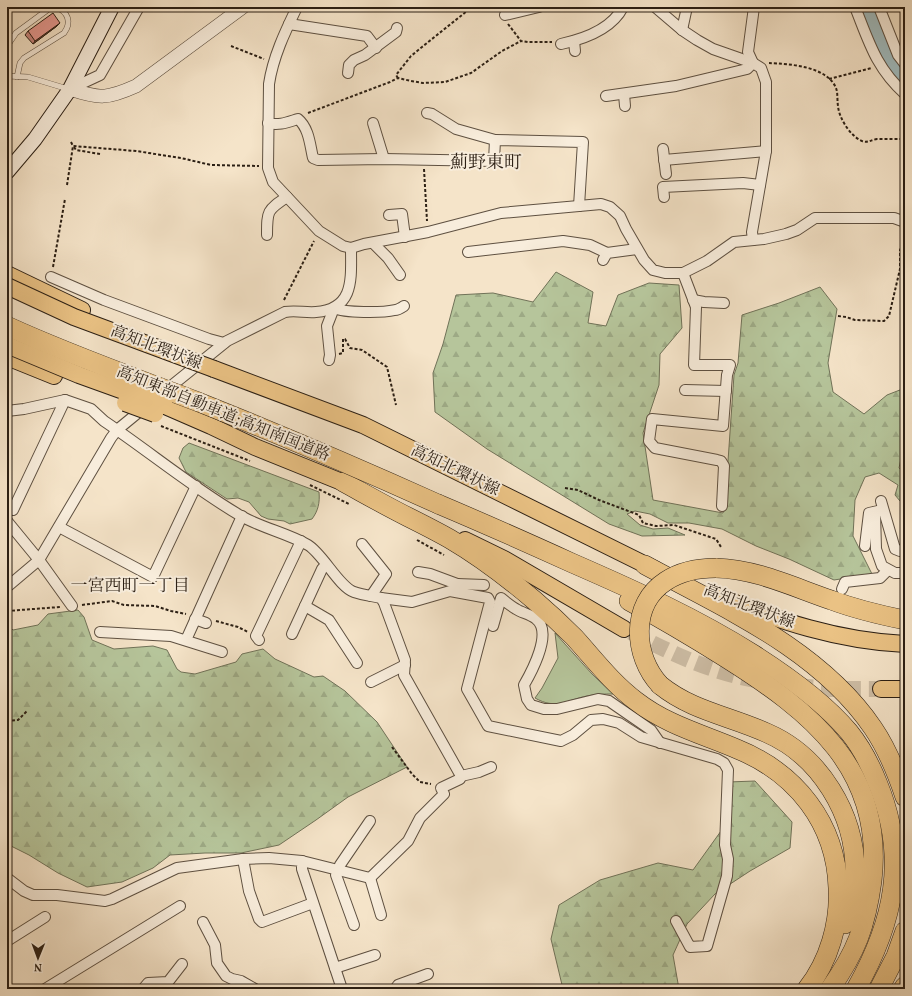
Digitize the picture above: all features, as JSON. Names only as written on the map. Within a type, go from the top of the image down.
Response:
[{"type":"highway","name":"高知東部自動車道;高知南国道路","points":[[7,326],[83,358],[200,403],[313,449],[438,504]]},
{"type":"highway","points":[[343,482],[380,503],[450,538],[510,580],[554,618],[622,689],[651,711],[682,728],[758,758],[791,782],[815,811],[825,828],[833,852],[838,881],[839,900],[837,919],[832,940],[817,985]]},
{"type":"highway","points":[[438,504],[631,602],[694,638],[750,673],[784,697],[808,717],[844,757],[865,801],[873,847],[873,870],[867,912],[853,951],[843,970],[817,985]]},
{"type":"highway","points":[[438,504],[640,593],[722,635],[778,670],[818,702],[849,732],[870,764],[884,798],[893,835],[895,873],[890,904],[882,936],[870,964],[856,989]]},
{"type":"highway","points":[[645,565],[760,628],[803,656],[825,674],[860,710],[874,729],[897,774],[905,797]]},
{"type":"highway","points":[[817,985],[837,942],[850,908],[854,889],[855,872],[853,844],[839,803],[813,765],[800,753],[784,742],[768,733],[682,701],[660,685],[652,677],[642,655],[639,632],[640,620],[643,609],[656,589],[676,575],[702,568],[730,568],[750,572],[852,607],[905,620]]},
{"type":"highway","points":[[879,989],[896,956],[905,930]]},
{"type":"main road","points":[[7,172],[39,134],[70,89],[112,7]]},
{"type":"main road","points":[[7,274],[82,310],[215,365]]},
{"type":"main road","name":"高知北環状線","points":[[7,286],[74,317],[215,365],[362,425],[645,565],[755,612],[793,624],[855,639],[905,644]]},
{"type":"main road","points":[[7,345],[79,375],[159,415]]},
{"type":"main road","points":[[7,357],[159,415],[211,426],[252,454],[343,482],[504,559],[624,629]]},
{"type":"main road","points":[[881,690],[905,689]]},
{"type":"street","points":[[70,89],[100,75],[139,7]]},
{"type":"street","points":[[70,89],[89,96],[105,97],[136,86],[243,7]]},
{"type":"street","points":[[297,7],[272,63],[269,84],[268,168],[272,182],[319,231],[343,246],[351,248],[428,232],[501,213],[601,204],[610,206],[620,216],[637,249],[653,270],[665,273],[683,273],[707,261],[734,242],[764,239],[786,234],[797,230],[815,218],[894,218],[905,222]]},
{"type":"street","points":[[503,16],[539,7]]},
{"type":"street","points":[[562,44],[575,46],[605,28],[615,19],[623,7]]},
{"type":"street","points":[[682,30],[687,7]]},
{"type":"street","points":[[753,240],[752,232],[766,151],[766,82],[761,68],[756,64],[748,52],[754,7]]},
{"type":"street","points":[[855,7],[881,67],[895,85],[905,94]]},
{"type":"street","points":[[878,7],[898,55],[905,64]]},
{"type":"street","points":[[654,8],[682,30],[713,50],[756,64]]},
{"type":"street","points":[[289,24],[367,36],[376,48]]},
{"type":"street","points":[[348,73],[349,64],[376,48],[396,32],[397,28]]},
{"type":"street","points":[[606,96],[676,86],[747,69],[756,64]]},
{"type":"street","points":[[624,94],[625,106]]},
{"type":"street","points":[[427,112],[456,129],[495,140],[583,142],[579,206]]},
{"type":"street","points":[[268,123],[276,125],[298,119],[303,123],[306,130],[313,158],[318,160],[494,160],[495,140]]},
{"type":"street","points":[[373,123],[384,159]]},
{"type":"street","points":[[663,149],[666,174]]},
{"type":"street","points":[[664,160],[766,151]]},
{"type":"street","points":[[664,197],[663,187],[743,183],[760,185]]},
{"type":"street","points":[[267,235],[267,216],[272,207],[287,197]]},
{"type":"street","points":[[389,215],[402,214],[404,237]]},
{"type":"street","points":[[468,252],[563,241],[590,245],[605,256],[637,249]]},
{"type":"street","points":[[373,243],[388,258],[400,275]]},
{"type":"street","points":[[329,360],[327,326],[334,308],[350,289],[351,248]]},
{"type":"street","points":[[683,273],[696,307],[694,365],[730,365],[727,375],[723,426],[652,419],[649,441],[655,448],[721,461],[724,466],[722,506]]},
{"type":"street","points":[[51,277],[111,303],[209,339],[224,343]]},
{"type":"street","points":[[693,300],[724,303]]},
{"type":"street","points":[[7,587],[39,560],[110,438],[224,343],[285,312],[293,310],[323,312],[334,308],[340,311],[350,312],[396,310],[404,306]]},
{"type":"street","points":[[685,390],[726,392]]},
{"type":"street","points":[[13,510],[65,400]]},
{"type":"street","points":[[7,411],[24,409],[65,400],[91,409],[104,421],[196,486],[242,516],[310,546],[340,580],[353,592],[412,602],[457,588],[484,585]]},
{"type":"street","points":[[59,527],[153,577],[196,486]]},
{"type":"street","points":[[865,546],[869,513],[880,508]]},
{"type":"street","points":[[880,508],[895,549],[905,551]]},
{"type":"street","points":[[880,508],[876,549],[882,566],[895,573],[905,573]]},
{"type":"street","points":[[186,640],[242,516]]},
{"type":"street","points":[[7,521],[39,560],[72,606]]},
{"type":"street","points":[[257,638],[300,541]]},
{"type":"street","points":[[362,544],[386,574],[376,597]]},
{"type":"street","points":[[292,634],[322,569],[326,565]]},
{"type":"street","points":[[842,589],[845,582],[880,578],[888,570]]},
{"type":"street","points":[[418,572],[430,574],[457,588],[488,598],[490,602],[467,689],[488,726],[561,741],[573,735],[591,720],[603,719],[619,723],[641,737],[716,759],[724,763],[728,770],[725,845],[728,859],[728,876],[707,946],[690,947],[676,921]]},
{"type":"street","points":[[376,597],[384,603],[405,660],[404,674],[461,776]]},
{"type":"street","points":[[493,626],[501,598],[516,610],[536,619],[540,624],[542,634],[538,658],[534,669],[524,685],[527,699],[531,705],[544,709],[558,709],[598,699],[609,701],[651,730],[660,742]]},
{"type":"street","points":[[305,606],[330,620],[357,664]]},
{"type":"street","points":[[195,619],[206,623]]},
{"type":"street","points":[[100,632],[171,636],[222,652]]},
{"type":"street","points":[[371,682],[405,665]]},
{"type":"street","points":[[370,878],[408,841],[420,818],[444,794],[441,788],[460,779],[461,776],[479,772],[491,767]]},
{"type":"street","points":[[354,925],[336,875],[337,871],[370,821]]},
{"type":"street","points":[[7,878],[24,891],[33,895],[57,895],[105,901],[177,868],[243,859],[269,858],[302,861],[337,871],[370,878]]},
{"type":"street","points":[[243,859],[249,891],[259,919],[262,922],[313,904]]},
{"type":"street","points":[[302,861],[302,869],[342,989]]},
{"type":"street","points":[[370,878],[381,915]]},
{"type":"street","points":[[45,989],[180,906]]},
{"type":"street","points":[[7,941],[45,917]]},
{"type":"street","points":[[203,922],[215,945],[217,963],[226,976],[241,981],[255,989]]},
{"type":"street","points":[[335,968],[376,955]]},
{"type":"street","points":[[143,989],[148,983],[168,982],[182,964]]},
{"type":"street","points":[[395,989],[398,985],[428,974]]},
{"type":"lane","points":[[7,46],[16,33],[50,8],[56,7],[63,10],[68,16],[68,28],[64,33],[24,58],[20,63],[17,77]]},
{"type":"lane","points":[[7,76],[28,77],[70,89]]},
{"type":"path","points":[[398,78],[396,75],[411,56],[472,7]]},
{"type":"path","points":[[492,7],[503,16],[521,41]]},
{"type":"path","points":[[298,119],[301,116],[398,78],[423,83],[445,82],[471,73],[502,51],[521,41],[560,41],[562,44]]},
{"type":"path","points":[[231,46],[272,63]]},
{"type":"path","points":[[756,64],[766,63],[799,65],[814,70],[829,79],[836,88],[840,114],[849,129],[860,140],[870,142],[875,140],[905,140]]},
{"type":"path","points":[[829,79],[881,67]]},
{"type":"path","points":[[71,142],[76,150],[100,154]]},
{"type":"path","points":[[73,146],[136,151],[181,158],[211,165],[249,165],[264,166],[268,168]]},
{"type":"path","points":[[67,185],[73,146]]},
{"type":"path","points":[[423,160],[428,232]]},
{"type":"path","points":[[51,277],[65,200]]},
{"type":"path","points":[[284,300],[319,231]]},
{"type":"path","points":[[838,316],[855,320],[884,321],[887,319],[900,269],[900,250],[901,248],[905,247]]},
{"type":"path","points":[[329,360],[343,352],[343,340],[345,339],[350,348],[362,350],[387,367],[396,405]]},
{"type":"path","points":[[159,415],[252,454]]},
{"type":"path","points":[[308,484],[350,504]]},
{"type":"path","points":[[565,488],[578,490],[599,500],[639,515],[643,523],[656,526],[674,525],[716,539],[721,547]]},
{"type":"path","points":[[416,539],[449,557]]},
{"type":"path","points":[[7,611],[112,601],[124,605],[155,606],[171,611],[191,614],[195,619]]},
{"type":"path","points":[[206,623],[208,617],[224,624],[238,627],[257,638]]},
{"type":"path","points":[[7,624],[11,632],[7,660]]},
{"type":"path","points":[[7,721],[17,721],[27,711]]},
{"type":"path","points":[[392,747],[412,774],[420,782],[436,784],[441,788]]},
{"type":"green space","points":[[556,272],[593,292],[588,323],[606,326],[618,295],[649,283],[679,285],[682,328],[660,354],[659,385],[643,433],[653,500],[723,513],[725,504],[734,375],[738,363],[742,315],[779,303],[820,287],[837,309],[828,363],[833,392],[864,414],[887,395],[905,388],[905,440],[899,468],[905,473],[905,498],[900,501],[895,495],[898,485],[879,473],[865,477],[855,500],[853,536],[872,574],[834,580],[789,559],[756,546],[722,529],[689,523],[668,523],[650,514],[635,511],[627,514],[640,525],[653,529],[668,528],[685,535],[642,536],[609,524],[487,449],[435,412],[433,373],[443,344],[456,295],[493,293],[533,302]]},
{"type":"green space","points":[[189,443],[319,492],[318,507],[314,516],[312,519],[290,524],[284,521],[268,519],[261,516],[249,502],[238,498],[227,499],[186,472],[179,458],[183,448]]},
{"type":"green space","points":[[78,610],[84,617],[92,640],[114,649],[153,646],[167,650],[177,669],[181,672],[195,674],[236,662],[242,654],[263,649],[275,659],[314,677],[323,676],[345,691],[377,722],[407,767],[348,797],[279,845],[241,853],[170,855],[153,868],[122,882],[87,887],[58,873],[29,855],[7,844],[7,624],[13,630],[38,625],[48,614]]},
{"type":"green space","points":[[555,633],[592,674],[613,694],[590,695],[555,704],[542,702],[535,698],[558,658]]},
{"type":"green space","points":[[755,781],[792,822],[790,848],[750,871],[715,894],[687,924],[673,955],[679,989],[563,989],[551,939],[559,905],[600,880],[658,863],[693,870],[721,831],[728,782]]},
{"type":"building","points":[[53,13],[60,23],[35,41],[28,31]]},
{"type":"waterway","points":[[866,7],[887,56],[905,81]]},
{"type":"tunnel","points":[[631,632],[691,661],[739,677],[756,680]]},
{"type":"tunnel","points":[[797,686],[831,689],[881,689]]},
{"type":"district","name":"薊野東町","points":[[486,163]]},
{"type":"district","name":"一宮西町一丁目","points":[[130,586]]}]
